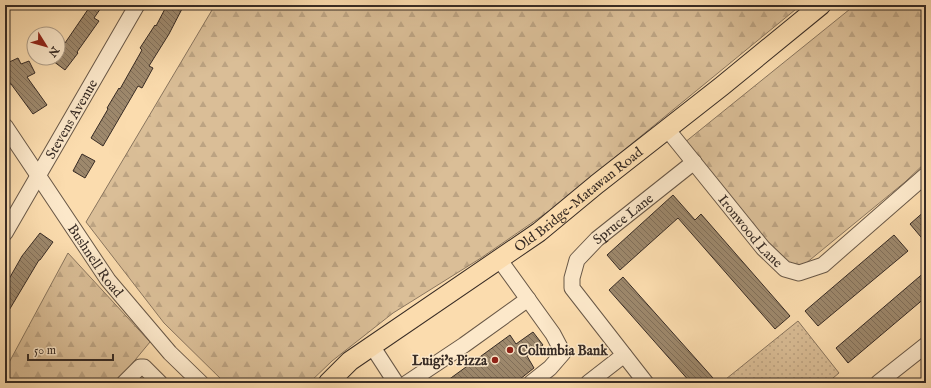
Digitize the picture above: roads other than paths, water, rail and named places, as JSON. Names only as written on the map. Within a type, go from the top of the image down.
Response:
[{"type":"main road","name":"Old Bridge-Matawan Road","points":[[328,383],[350,361],[539,232],[821,5]]},
{"type":"street","name":"Stevens Avenue","points":[[5,233],[137,5]]},
{"type":"street","name":"Bushnell Road","points":[[5,126],[108,280],[195,381]]},
{"type":"street","name":"Ironwood Lane","points":[[667,130],[763,248],[785,269],[799,273],[822,265],[926,175]]},
{"type":"street","name":"Spruce Lane","points":[[624,355],[572,288],[572,278],[577,260],[597,239],[694,162]]},
{"type":"street","points":[[498,259],[554,334],[563,353],[550,368],[531,383]]},
{"type":"street","points":[[407,383],[528,299]]},
{"type":"street","points":[[878,383],[926,345]]},
{"type":"street","points":[[372,346],[396,383]]},
{"type":"street","points":[[588,383],[624,355],[646,383]]},
{"type":"street","points":[[124,383],[140,367],[144,367],[160,383]]},
{"type":"place","name":"Columbia Bank","points":[[510,350]]},
{"type":"place","name":"Luigi's Pizza","points":[[495,360]]}]
